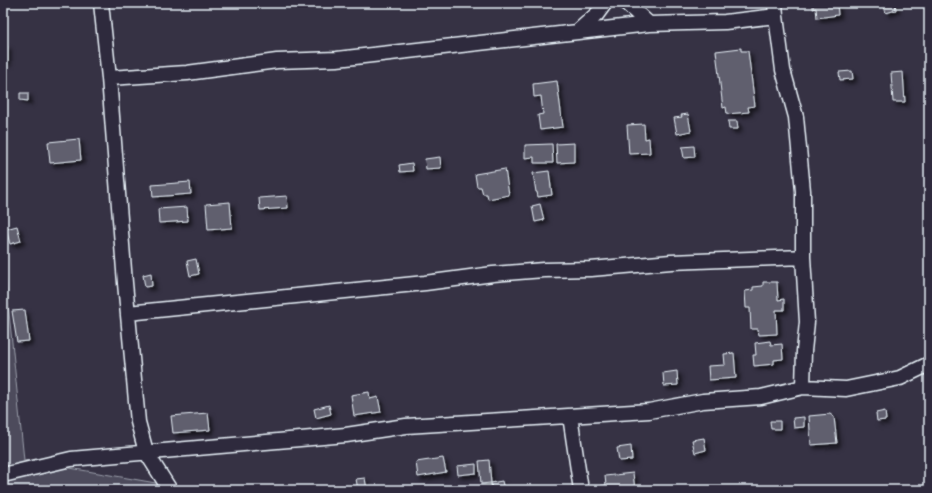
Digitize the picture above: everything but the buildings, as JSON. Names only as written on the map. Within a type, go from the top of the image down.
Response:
[{"type":"street","points":[[102,3],[138,422],[146,452],[170,490]]},
{"type":"street","points":[[577,32],[597,14],[605,3]]},
{"type":"street","points":[[626,3],[649,24]]},
{"type":"street","points":[[109,78],[187,73],[276,61],[337,59],[649,24],[725,22],[775,10],[783,70],[796,117],[803,191],[803,257],[807,322],[804,351],[803,388]]},
{"type":"street","points":[[128,313],[425,283],[493,274],[544,270],[591,269],[678,262],[803,257]]},
{"type":"street","points":[[3,475],[70,459],[346,435],[406,426],[648,411],[703,401],[761,398],[803,388],[846,389],[900,378],[929,364]]},
{"type":"street","points":[[570,416],[581,490]]},
{"type":"shaded area","points":[[3,254],[24,460],[173,486],[174,490],[3,490]]}]
